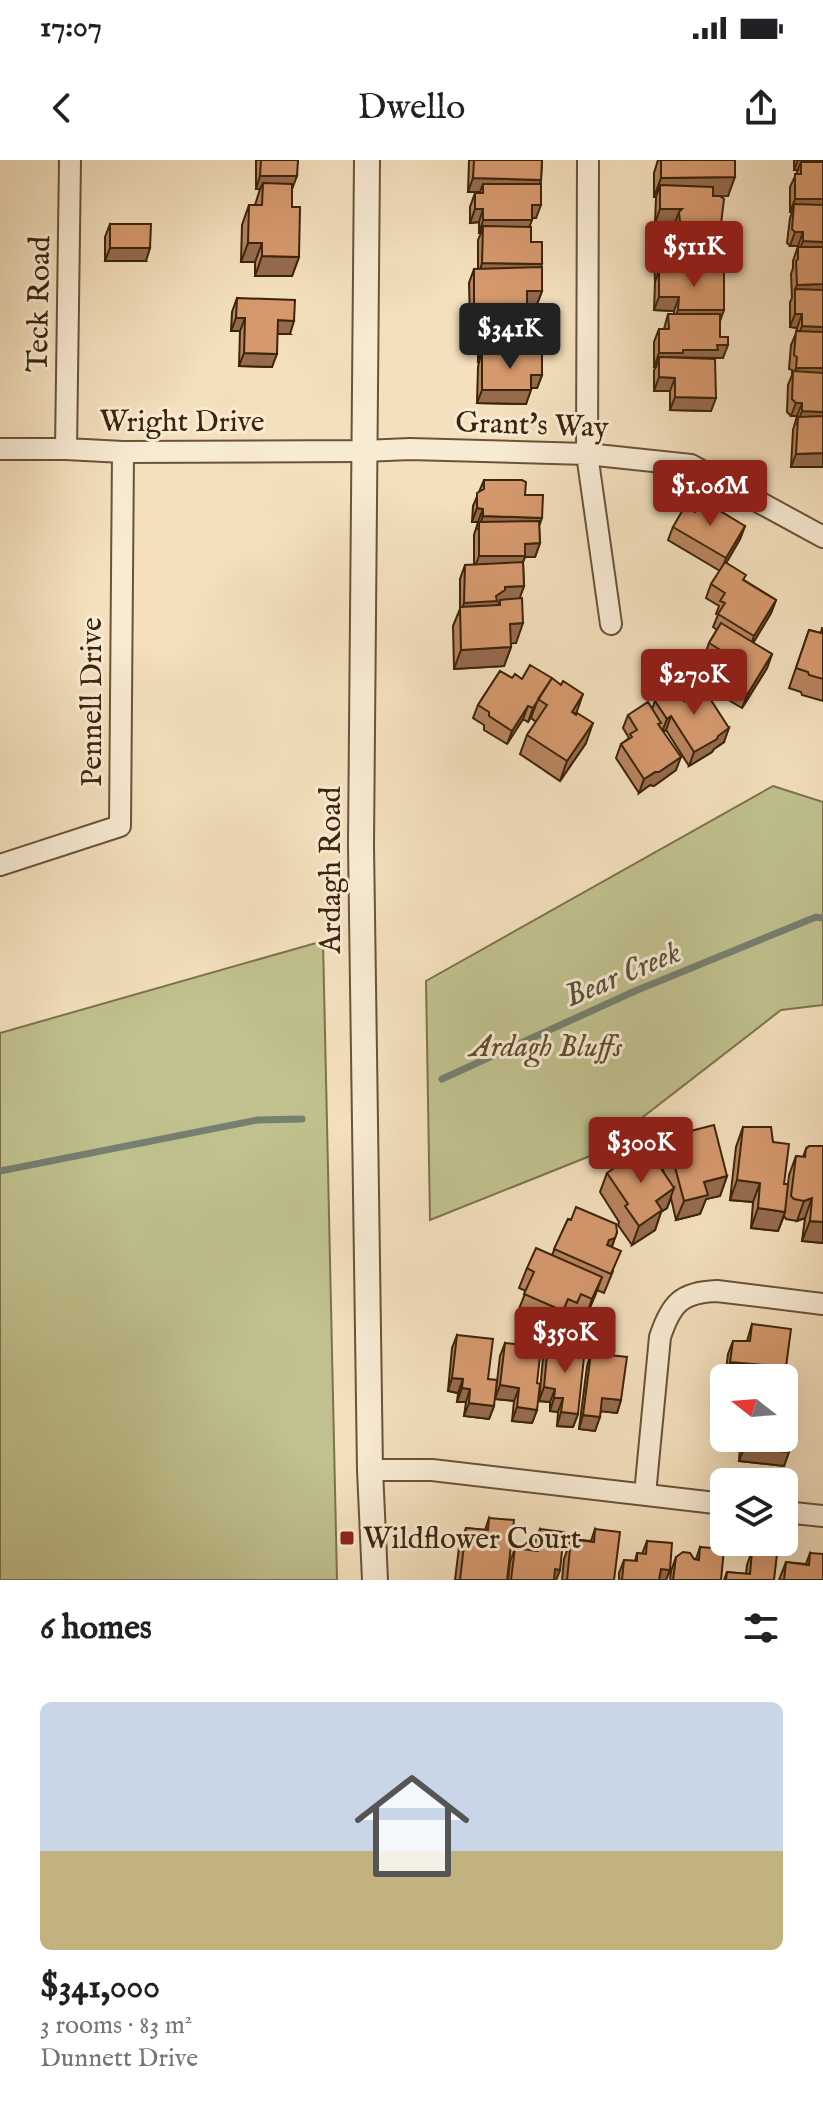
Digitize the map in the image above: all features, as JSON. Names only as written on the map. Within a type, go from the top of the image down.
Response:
[{"type":"street","name":"Teck Road","points":[[66,449],[70,160]]},
{"type":"street","name":"Ardagh Road","points":[[367,160],[361,845],[370,1470],[375,1580]]},
{"type":"street","points":[[588,160],[587,454],[611,624]]},
{"type":"street","name":"Wright Drive","points":[[0,449],[364,451]]},
{"type":"street","name":"Grant's Way","points":[[364,451],[410,449],[587,454],[691,465],[823,537]]},
{"type":"street","name":"Pennell Drive","points":[[0,865],[120,826],[123,452]]},
{"type":"street","points":[[645,1494],[660,1337],[668,1313],[683,1298],[699,1291],[823,1304]]},
{"type":"street","points":[[370,1470],[432,1470],[710,1502]]},
{"type":"street","points":[[798,1513],[823,1516]]},
{"type":"green space","name":"Ardagh Bluffs","points":[[773,786],[823,802],[823,1005],[781,1010],[595,1154],[430,1220],[426,981]]},
{"type":"green space","points":[[323,941],[337,1580],[0,1580],[0,1033]]},
{"type":"building","points":[[261,160],[298,160],[297,176],[260,176]]},
{"type":"building","points":[[474,160],[542,160],[541,180],[473,178]]},
{"type":"building","points":[[661,160],[735,160],[735,177],[661,178]]},
{"type":"building","points":[[801,162],[823,162],[823,199],[795,199],[795,174],[801,174]]},
{"type":"building","points":[[263,183],[292,184],[292,207],[300,207],[299,257],[262,256],[262,243],[248,243],[249,205],[262,205]]},
{"type":"building","points":[[483,184],[541,184],[541,205],[532,205],[532,220],[483,220],[483,209],[475,209],[475,193],[483,193]]},
{"type":"building","points":[[660,185],[713,187],[713,196],[724,199],[721,224],[682,224],[679,212],[682,209],[660,209]]},
{"type":"building","points":[[794,204],[823,205],[823,242],[803,241],[803,232],[792,229]]},
{"type":"building","points":[[110,224],[151,224],[150,248],[110,248]]},
{"type":"building","points":[[483,226],[531,227],[531,242],[542,242],[542,264],[482,263]]},
{"type":"building","points":[[720,228],[719,267],[660,268],[659,244],[670,244],[669,229]]},
{"type":"building","points":[[798,247],[823,247],[823,284],[797,285]]},
{"type":"building","points":[[542,267],[542,291],[527,291],[527,305],[474,307],[474,269]]},
{"type":"building","points":[[659,271],[724,272],[724,310],[678,310],[679,297],[659,297]]},
{"type":"building","points":[[795,289],[823,290],[823,327],[802,326],[802,314],[795,314]]},
{"type":"building","points":[[237,298],[295,300],[294,321],[278,320],[277,354],[244,353],[245,318],[236,318]]},
{"type":"building","points":[[484,310],[532,312],[531,326],[542,326],[542,350],[483,348],[483,337],[475,337],[476,320],[483,321]]},
{"type":"building","points":[[668,314],[720,314],[720,337],[728,337],[728,345],[717,345],[718,350],[659,353],[659,329],[669,329]]},
{"type":"building","points":[[796,331],[823,332],[823,368],[796,368]]},
{"type":"building","points":[[482,353],[542,353],[542,375],[531,375],[531,390],[482,390]]},
{"type":"building","points":[[659,357],[715,359],[716,398],[675,397],[675,378],[659,377]]},
{"type":"building","points":[[793,371],[823,373],[823,412],[802,411],[802,403],[792,399]]},
{"type":"building","points":[[823,416],[823,453],[796,454],[798,417]]},
{"type":"building","points":[[484,480],[526,482],[525,495],[543,495],[542,518],[483,516],[483,509],[477,508],[477,493],[484,489]]},
{"type":"building","points":[[702,500],[745,526],[726,558],[673,527],[685,506],[695,512]]},
{"type":"building","points":[[539,521],[540,543],[525,544],[525,556],[479,556],[479,522]]},
{"type":"building","points":[[523,562],[524,586],[505,587],[496,596],[497,601],[464,603],[465,565]]},
{"type":"building","points":[[725,562],[746,575],[743,580],[776,600],[754,636],[718,614],[725,603],[720,601],[725,593],[711,584]]},
{"type":"building","points":[[522,598],[523,623],[510,624],[511,647],[461,650],[460,607],[500,605],[500,600]]},
{"type":"building","points":[[721,623],[772,654],[747,695],[708,671],[718,655],[724,658],[727,654],[709,643]]},
{"type":"building","points":[[822,628],[823,679],[796,668],[809,630],[821,633]]},
{"type":"building","points":[[530,665],[552,678],[533,708],[528,706],[512,731],[478,705],[500,671],[512,678],[515,674],[522,679]]},
{"type":"building","points":[[552,678],[583,694],[572,712],[593,723],[567,761],[527,735],[547,705],[538,699]]},
{"type":"building","points":[[675,687],[684,701],[703,688],[729,728],[694,752],[671,716],[667,719],[655,701]]},
{"type":"building","points":[[648,702],[661,723],[658,724],[681,757],[644,779],[621,744],[637,730],[628,715]]},
{"type":"building","points":[[714,1125],[727,1176],[704,1182],[708,1195],[684,1201],[667,1137]]},
{"type":"building","points":[[743,1127],[771,1127],[773,1142],[789,1144],[784,1184],[788,1184],[785,1212],[758,1208],[760,1183],[737,1180]]},
{"type":"building","points":[[646,1146],[674,1188],[656,1201],[662,1210],[639,1226],[607,1173]]},
{"type":"building","points":[[809,1146],[823,1146],[823,1222],[810,1221],[812,1198],[804,1201],[791,1196],[796,1156],[805,1157]]},
{"type":"building","points":[[576,1207],[616,1224],[615,1238],[609,1240],[607,1245],[621,1251],[611,1274],[554,1249]]},
{"type":"building","points":[[536,1248],[602,1277],[592,1299],[581,1294],[577,1303],[568,1299],[563,1311],[524,1294],[534,1272],[527,1268]]},
{"type":"building","points":[[752,1324],[791,1329],[786,1364],[730,1362],[733,1341],[750,1341]]},
{"type":"building","points":[[457,1335],[493,1339],[488,1379],[497,1380],[494,1406],[469,1403],[470,1389],[462,1388],[463,1379],[452,1378]]},
{"type":"building","points":[[505,1343],[541,1347],[537,1410],[517,1407],[519,1388],[500,1385]]},
{"type":"building","points":[[548,1344],[585,1348],[578,1414],[561,1412],[563,1398],[554,1398],[555,1389],[544,1387]]},
{"type":"building","points":[[591,1353],[627,1357],[621,1400],[602,1398],[600,1417],[583,1415]]},
{"type":"building","points":[[489,1518],[514,1520],[507,1580],[460,1580],[466,1528],[488,1530]]},
{"type":"building","points":[[540,1529],[564,1532],[560,1570],[555,1569],[554,1580],[511,1580],[515,1548],[538,1551]]},
{"type":"building","points":[[595,1529],[620,1532],[614,1580],[567,1580],[571,1539],[594,1542]]},
{"type":"building","points":[[647,1541],[672,1543],[670,1570],[661,1569],[659,1580],[622,1580],[624,1560],[637,1561],[637,1553],[646,1554]]},
{"type":"building","points":[[700,1547],[710,1548],[710,1556],[723,1556],[721,1580],[673,1580],[676,1557],[683,1552],[699,1560]]},
{"type":"building","points":[[810,1553],[823,1554],[823,1580],[784,1580],[786,1562],[809,1565]]},
{"type":"building","points":[[752,1556],[777,1556],[774,1580],[726,1580],[727,1572],[750,1574]]},
{"type":"waterway","name":"Bear Creek","points":[[442,1079],[635,991],[816,917],[823,918]]},
{"type":"waterway","name":"Bear Creek","points":[[0,1171],[257,1120],[302,1119]]},
{"type":"place","name":"Wildflower Court","points":[[347,1538]]}]
